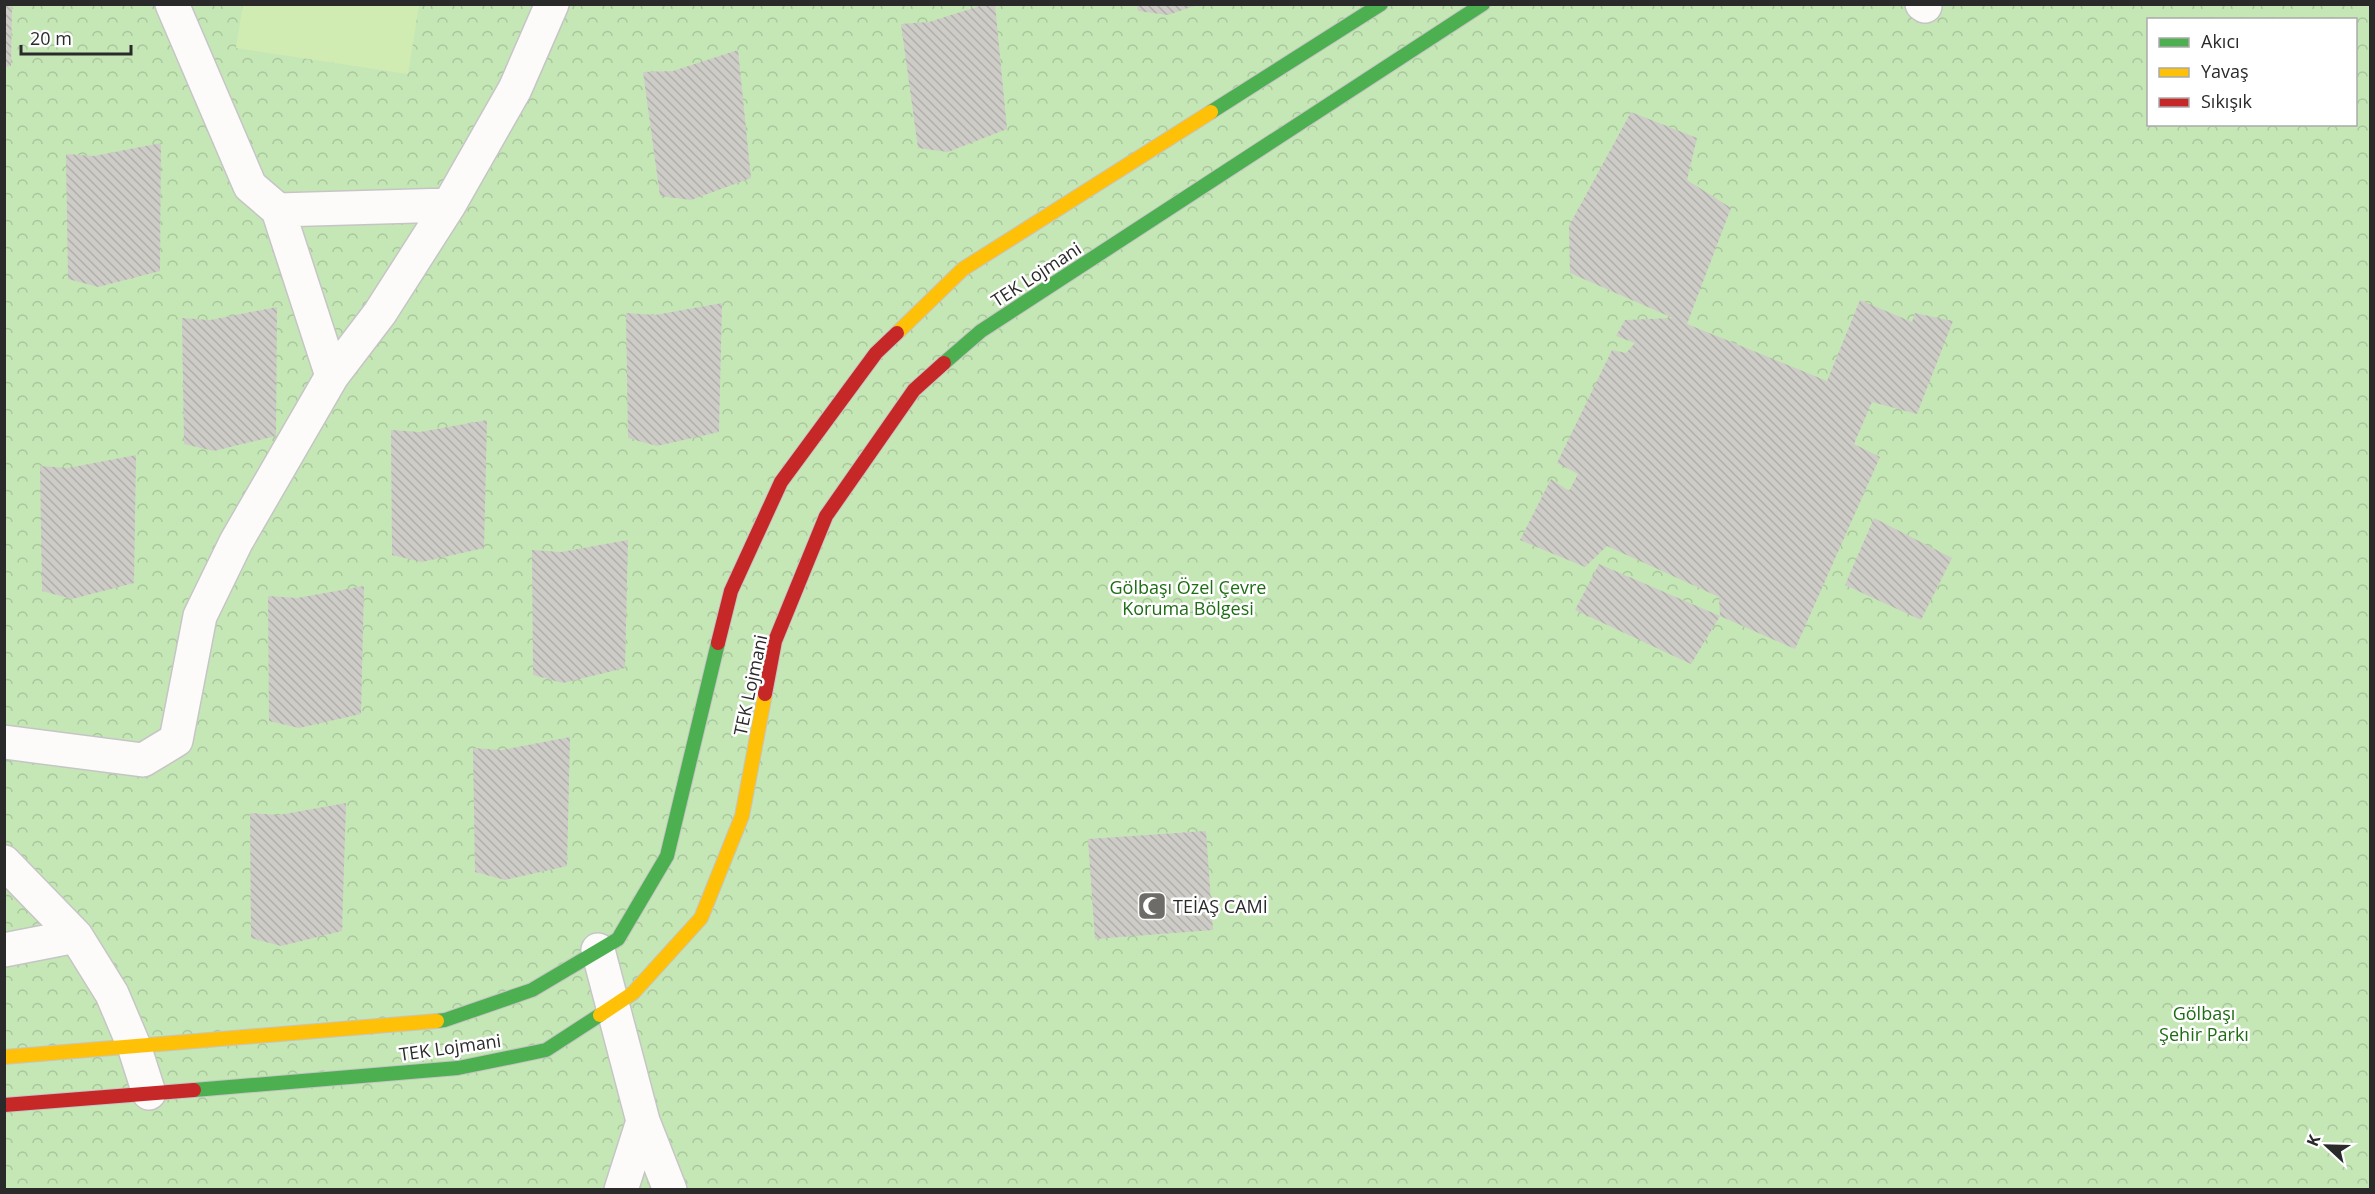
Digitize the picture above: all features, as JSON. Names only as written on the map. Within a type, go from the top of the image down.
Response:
[{"type":"street","points":[[172,4],[250,186],[278,210],[332,376]]},
{"type":"street","points":[[4,741],[143,760],[176,740],[200,616],[236,542],[332,376],[380,313],[449,205],[515,89],[552,4]]},
{"type":"street","name":"TEK Lojmani","points":[[4,1057],[445,1020],[532,990],[618,939],[667,856],[731,591],[781,482],[876,353],[963,269],[1381,4]]},
{"type":"street","name":"TEK Lojmani","points":[[4,1105],[458,1068],[546,1050],[633,993],[701,918],[742,816],[775,641],[826,516],[915,390],[981,331],[1484,4]]},
{"type":"street","points":[[278,210],[449,205]]},
{"type":"street","points":[[4,862],[76,936],[112,994],[134,1046],[149,1093]]},
{"type":"street","points":[[4,950],[76,936]]},
{"type":"street","points":[[598,950],[643,1121],[670,1190]]},
{"type":"street","points":[[621,1190],[643,1121]]},
{"type":"green space","name":"Gölbaşı Özel Çevre Koruma Bölgesi","points":[[5,5],[2370,5],[2370,1189],[5,1190]]},
{"type":"green space","points":[[243,5],[419,5],[408,74],[236,48]]},
{"type":"building","points":[[4,4],[12,4],[11,66],[4,67]]},
{"type":"building","points":[[986,4],[995,4],[1007,129],[948,152],[918,148],[901,24],[929,22]]},
{"type":"building","points":[[1137,4],[1197,5],[1168,15],[1138,11]]},
{"type":"building","points":[[738,50],[751,178],[691,200],[660,196],[643,72],[673,71]]},
{"type":"building","points":[[1631,112],[1697,138],[1687,180],[1731,208],[1687,324],[1827,381],[1860,300],[1912,322],[1915,313],[1953,321],[1917,414],[1872,402],[1854,444],[1880,457],[1795,649],[1720,616],[1719,597],[1607,546],[1585,567],[1520,540],[1551,479],[1569,491],[1578,474],[1557,463],[1612,350],[1626,353],[1635,343],[1616,336],[1625,320],[1673,318],[1570,273],[1569,226]]},
{"type":"building","points":[[161,143],[160,271],[98,287],[68,279],[66,154],[94,156]]},
{"type":"building","points":[[722,303],[719,432],[657,446],[628,438],[626,313],[655,315]]},
{"type":"building","points":[[277,307],[276,436],[214,451],[184,444],[182,318],[210,320]]},
{"type":"building","points":[[487,420],[484,548],[422,562],[392,555],[391,430],[420,432]]},
{"type":"building","points":[[136,455],[134,583],[72,599],[42,591],[40,466],[68,468]]},
{"type":"building","points":[[1874,518],[1952,558],[1921,620],[1845,585]]},
{"type":"building","points":[[628,540],[625,668],[563,683],[533,675],[532,550],[561,552]]},
{"type":"building","points":[[1599,564],[1720,616],[1691,664],[1575,610]]},
{"type":"building","points":[[364,586],[361,714],[299,728],[269,721],[268,596],[297,598]]},
{"type":"building","points":[[570,737],[567,866],[505,880],[475,872],[473,748],[502,750]]},
{"type":"building","points":[[346,803],[342,931],[281,946],[251,938],[250,813],[279,815]]},
{"type":"building","name":"TEİAŞ CAMİ","points":[[1206,831],[1213,930],[1095,939],[1088,839]]},
{"type":"traffic: fast","points":[[1211,112],[1381,4]]},
{"type":"traffic: fast","points":[[944,363],[981,331],[1483,4]]},
{"type":"traffic: fast","points":[[437,1021],[532,990],[618,939],[667,856],[718,643]]},
{"type":"traffic: fast","points":[[194,1090],[458,1068],[546,1050],[600,1015]]},
{"type":"traffic: slow","points":[[897,333],[963,269],[1211,112]]},
{"type":"traffic: slow","points":[[600,1015],[633,993],[701,918],[742,816],[765,694]]},
{"type":"traffic: slow","points":[[4,1057],[437,1021]]},
{"type":"traffic: jam","points":[[718,643],[731,591],[781,482],[876,353],[897,333]]},
{"type":"traffic: jam","points":[[765,694],[775,641],[826,516],[914,390],[944,363]]},
{"type":"traffic: jam","points":[[4,1105],[194,1090]]},
{"type":"place","name":"TEİAŞ CAMİ","points":[[1152,906]]},
{"type":"park label","name":"Gölbaşı Şehir Parkı","points":[[2204,1023]]}]
